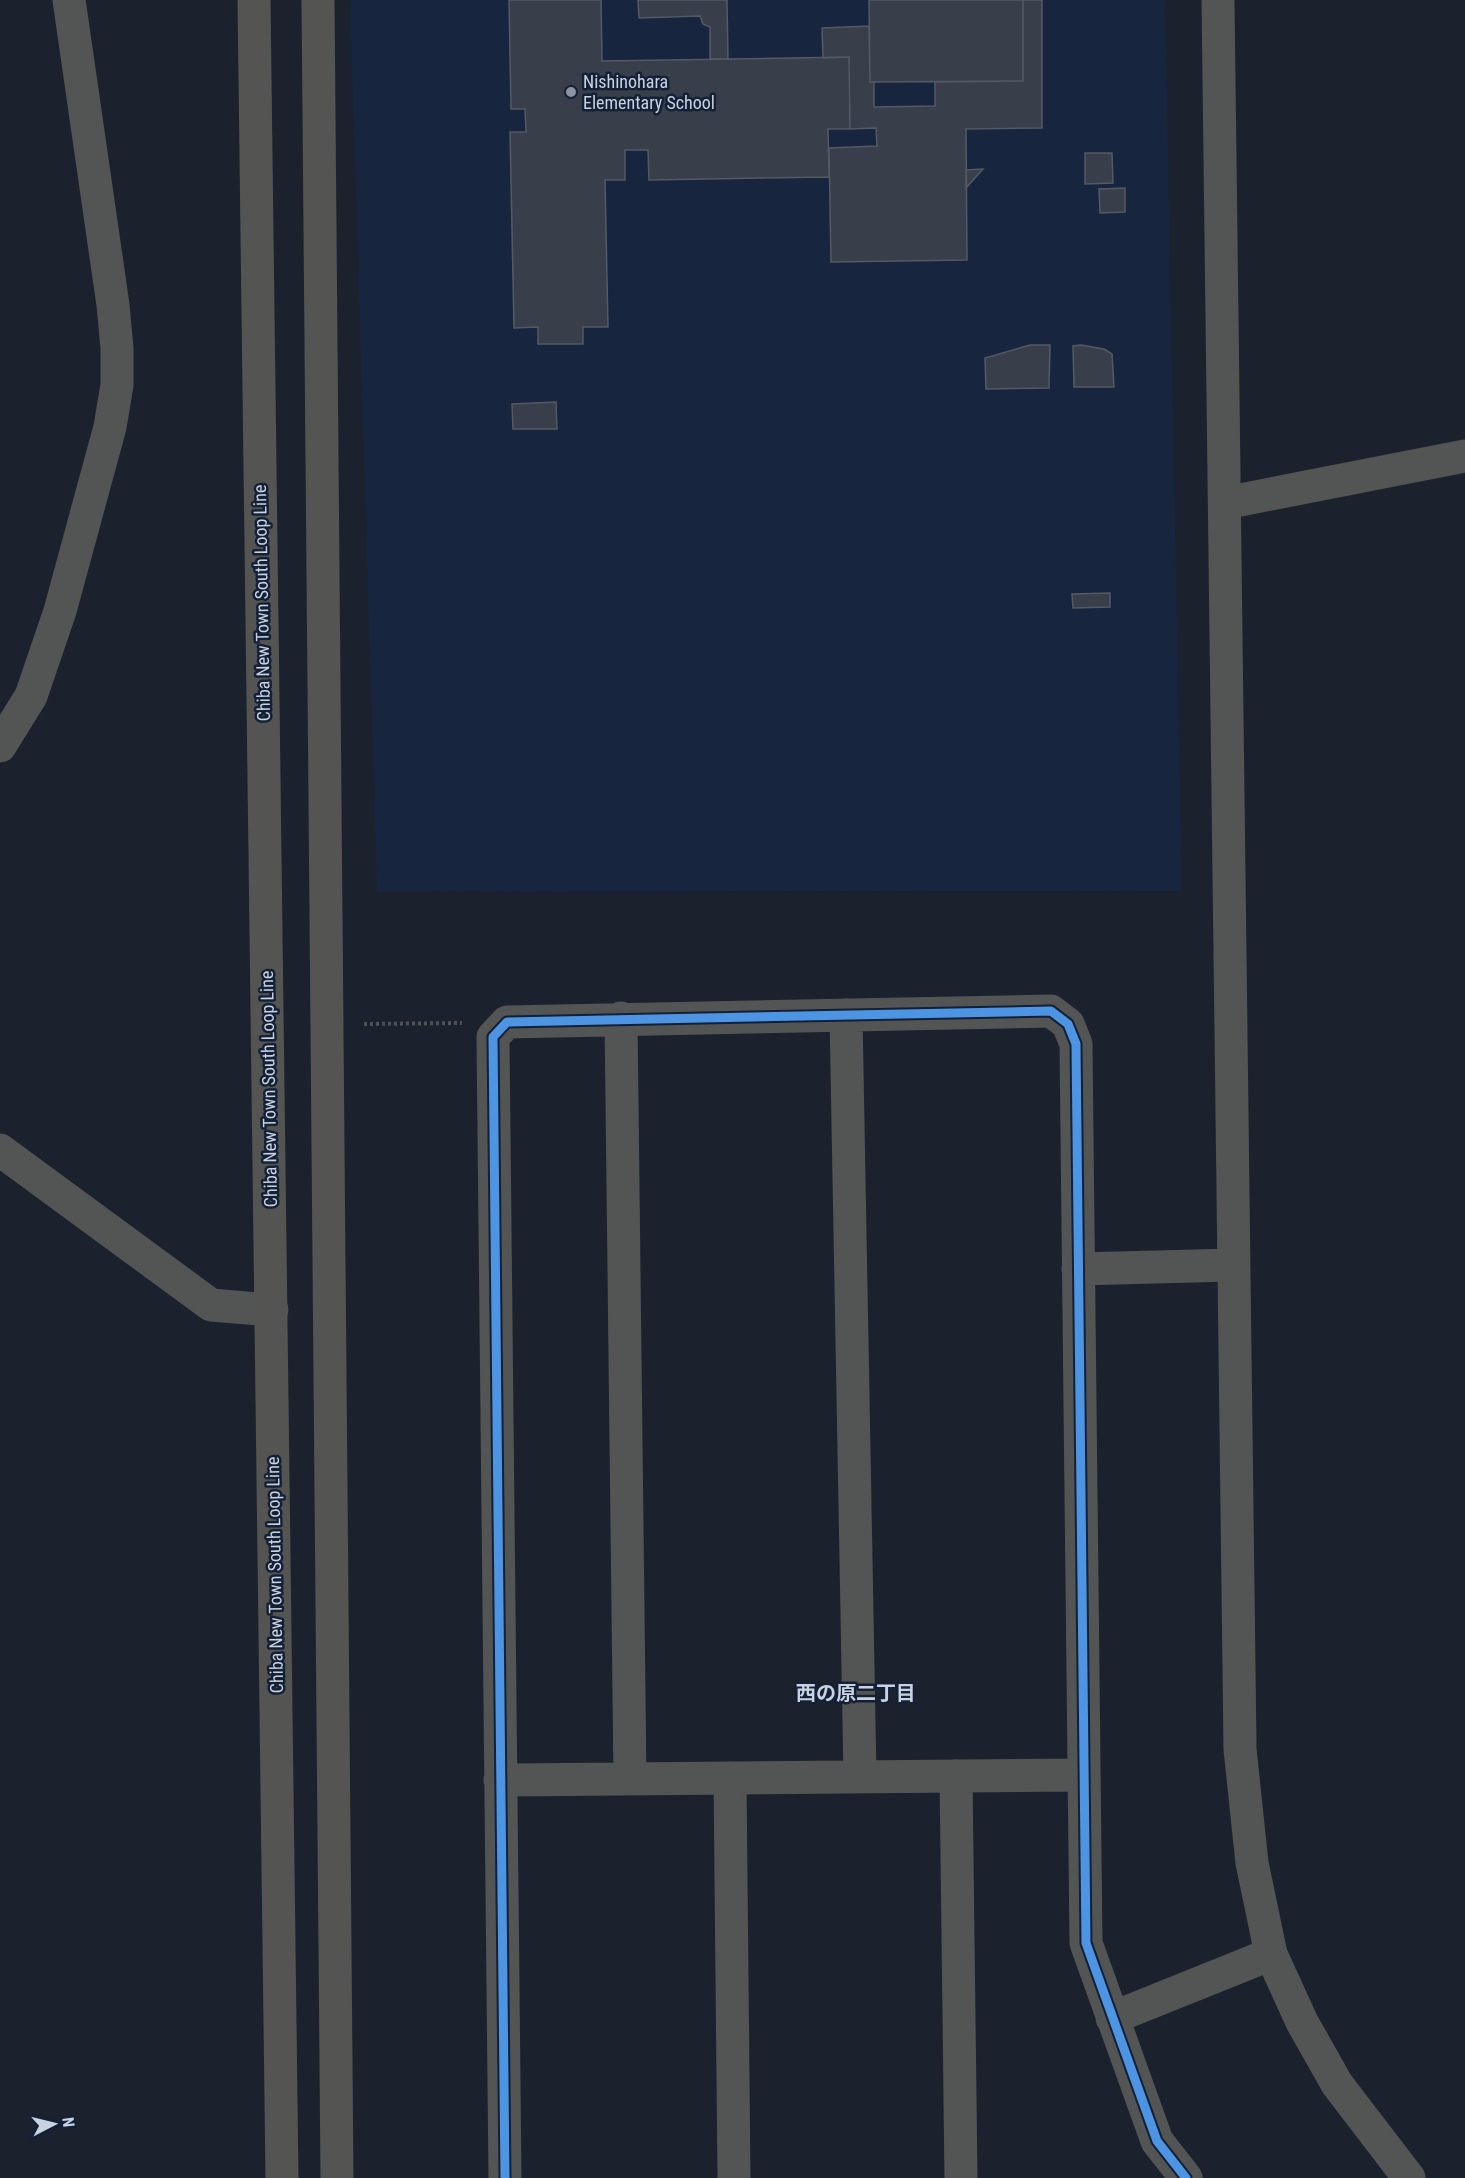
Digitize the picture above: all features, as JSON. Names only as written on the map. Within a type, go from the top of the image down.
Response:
[{"type":"main road","name":"Chiba New Town South Loop Line","points":[[254,0],[282,2178]]},
{"type":"main road","points":[[318,0],[325,1024],[337,2178]]},
{"type":"street","points":[[0,746],[31,696],[60,611],[110,427],[117,385],[117,348],[113,305],[69,0]]},
{"type":"street","points":[[1218,0],[1240,1749],[1252,1863],[1271,1954],[1302,2022],[1337,2084],[1409,2178]]},
{"type":"street","points":[[1225,503],[1465,456]]},
{"type":"street","points":[[505,2178],[493,1037],[507,1022],[1052,1011],[1068,1024],[1076,1044],[1086,1943],[1158,2141],[1185,2178]]},
{"type":"street","points":[[846,1015],[860,1777]]},
{"type":"street","points":[[621,1018],[630,1779]]},
{"type":"street","points":[[0,1150],[211,1305],[272,1310]]},
{"type":"street","points":[[1078,1269],[1233,1265]]},
{"type":"street","points":[[500,1780],[1083,1775]]},
{"type":"street","points":[[956,1776],[961,2178]]},
{"type":"street","points":[[730,1778],[734,2178]]},
{"type":"street","points":[[1112,2018],[1271,1954]]},
{"type":"path","points":[[325,1024],[507,1022]]},
{"type":"shaded area","points":[[350,0],[1165,0],[1182,891],[377,892]]},
{"type":"building","points":[[509,0],[601,0],[602,61],[849,57],[850,129],[828,129],[829,177],[649,180],[648,150],[625,150],[625,180],[605,180],[608,327],[583,327],[583,344],[538,344],[538,327],[514,328],[510,132],[526,132],[525,109],[511,109]]},
{"type":"building","points":[[638,0],[727,0],[728,59],[710,59],[710,27],[703,24],[700,16],[639,18]]},
{"type":"building","points":[[869,0],[1023,0],[1023,81],[870,82]]},
{"type":"building","points":[[1023,0],[1042,0],[1042,128],[966,129],[967,260],[831,262],[829,148],[877,146],[876,128],[850,129],[849,57],[823,58],[822,28],[869,26],[870,82],[874,82],[874,107],[935,106],[935,82],[1023,81]]},
{"type":"building","points":[[1085,153],[1112,153],[1113,183],[1085,184]]},
{"type":"building","points":[[983,169],[966,188],[966,170]]},
{"type":"building","points":[[1125,188],[1125,212],[1100,213],[1099,189]]},
{"type":"building","points":[[1030,345],[1050,345],[1049,388],[986,389],[985,358]]},
{"type":"building","points":[[1073,346],[1104,349],[1112,354],[1114,387],[1074,387]]},
{"type":"building","points":[[556,402],[557,429],[513,429],[512,404]]},
{"type":"building","points":[[1110,593],[1110,607],[1073,608],[1072,594]]},
{"type":"cycle path","points":[[505,2178],[493,1037],[507,1022],[1051,1011],[1068,1024],[1076,1044],[1086,1943],[1157,2141],[1186,2178]]},
{"type":"place","name":"Nishinohara Elementary School","points":[[571,92]]},
{"type":"district","name":"西の原二丁目","points":[[856,1693]]}]
